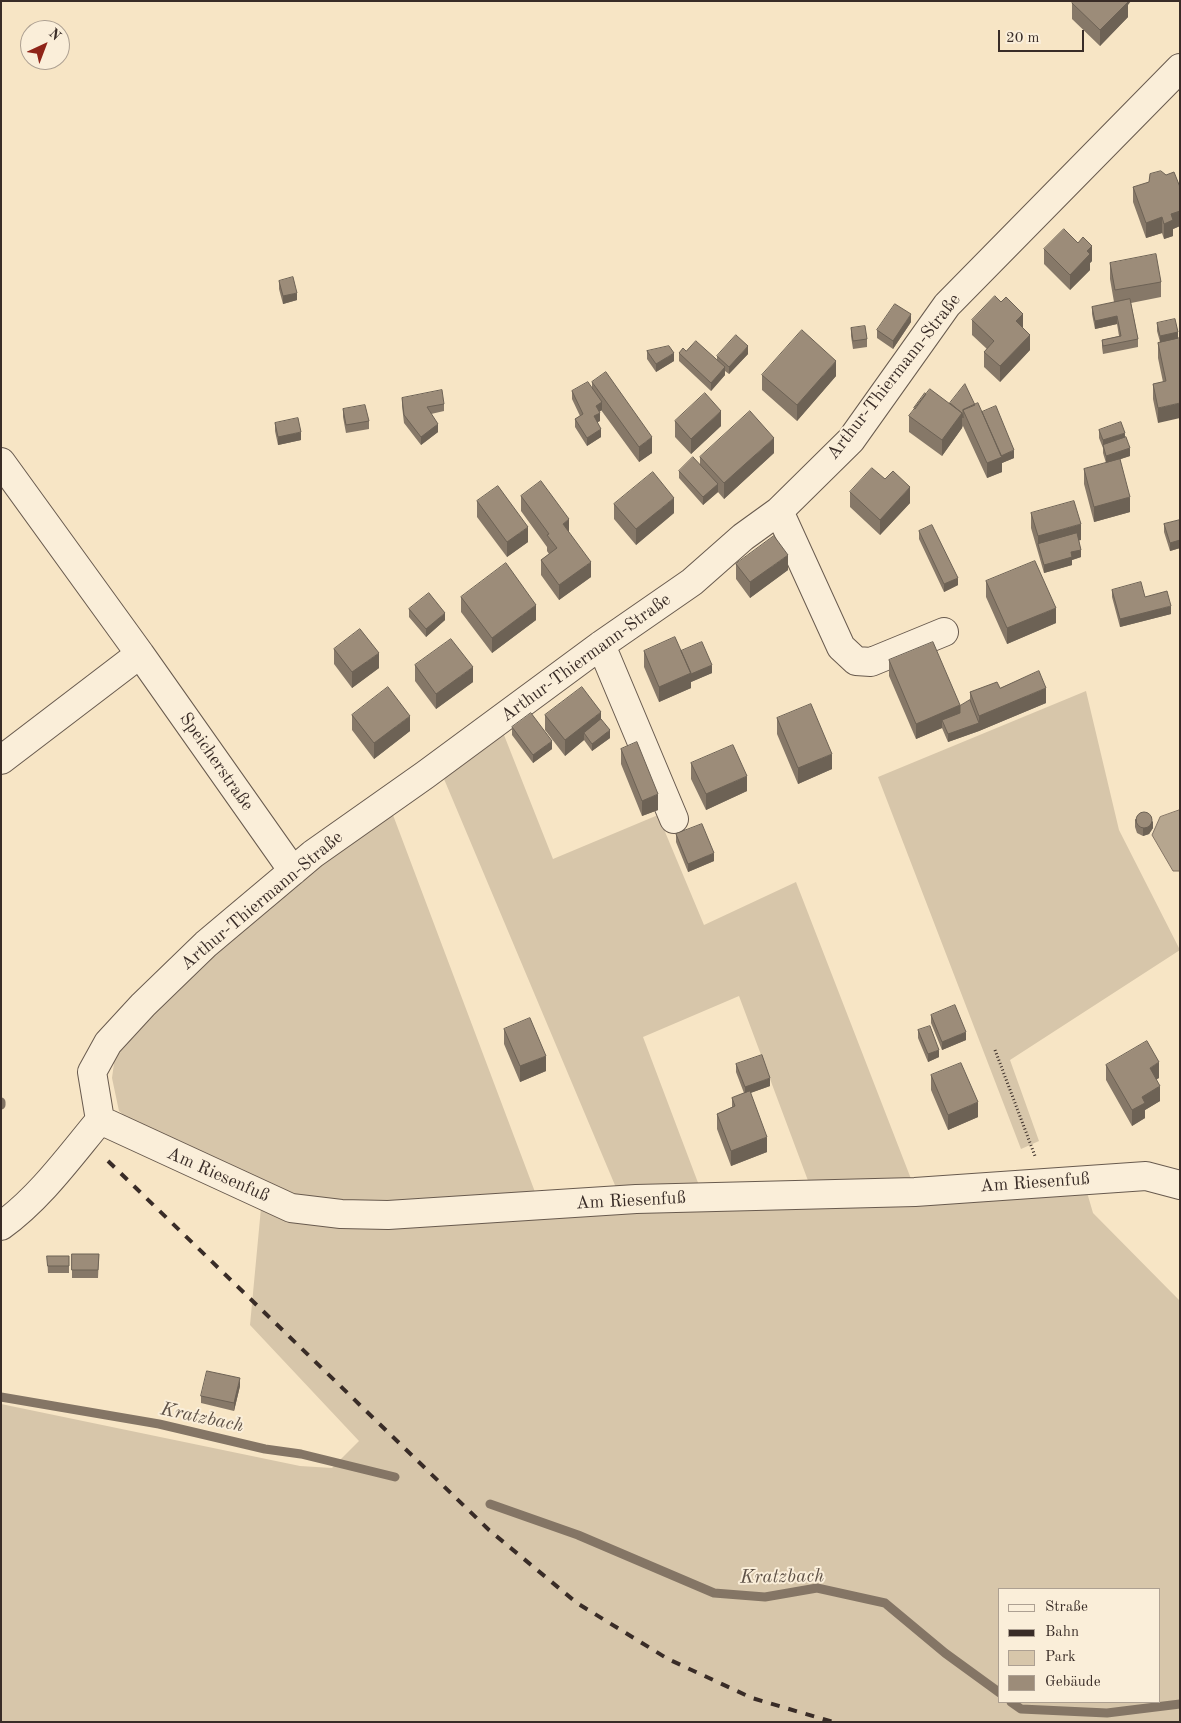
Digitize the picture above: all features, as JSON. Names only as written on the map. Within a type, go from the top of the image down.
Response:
[{"type":"street","name":"Arthur-Thiermann-Straße","points":[[100,1120],[92,1072],[108,1043],[143,1005],[206,944],[293,871],[601,645],[692,582],[743,537],[779,510],[851,440],[946,305],[1180,68]]},
{"type":"street","name":"Speicherstraße","points":[[1,462],[140,654],[293,871]]},
{"type":"street","points":[[779,510],[840,647],[856,660],[871,662],[944,632]]},
{"type":"street","points":[[601,645],[674,819]]},
{"type":"street","points":[[1,760],[140,654]]},
{"type":"street","points":[[1,1226],[19,1212],[52,1177],[100,1120]]},
{"type":"street","name":"Am Riesenfuß","points":[[100,1120],[291,1208],[341,1214],[388,1215],[636,1199],[915,1192],[1146,1176],[1180,1185]]},
{"type":"path","points":[[995,1050],[1045,1182]]},
{"type":"green space","points":[[1086,691],[1119,830],[1180,950],[1010,1060],[1039,1141],[1021,1149],[878,777]]},
{"type":"green space","points":[[504,735],[553,859],[658,815],[704,925],[796,882],[913,1184],[810,1186],[739,996],[643,1037],[700,1188],[617,1190],[444,779]]},
{"type":"green space","points":[[393,815],[535,1192],[382,1205],[301,1201],[137,1127],[119,1111],[112,1078],[115,1056],[145,1021],[212,954],[313,867]]},
{"type":"green space","points":[[1086,1189],[1093,1213],[1180,1301],[1180,1722],[1,1722],[1,1404],[300,1466],[332,1468],[359,1441],[250,1325],[261,1208],[452,1219]]},
{"type":"shaded area","points":[[1180,810],[1180,871],[1173,871],[1152,835],[1160,817]]},
{"type":"building","points":[[1074,1],[1128,2],[1100,30],[1072,3]]},
{"type":"building","points":[[1161,171],[1166,175],[1174,172],[1180,187],[1180,211],[1171,214],[1173,220],[1164,224],[1162,217],[1146,223],[1133,187],[1149,182],[1150,174]]},
{"type":"building","points":[[1064,229],[1078,243],[1083,237],[1092,246],[1087,251],[1090,254],[1070,275],[1044,249]]},
{"type":"building","points":[[1156,254],[1161,282],[1115,290],[1110,263]]},
{"type":"building","points":[[293,277],[297,293],[283,296],[279,281]]},
{"type":"building","points":[[995,296],[1001,302],[1006,297],[1023,314],[1016,321],[1030,335],[1000,366],[984,352],[994,341],[972,320]]},
{"type":"building","points":[[1130,299],[1138,339],[1103,346],[1102,340],[1121,336],[1117,316],[1095,321],[1092,307]]},
{"type":"building","points":[[895,304],[911,314],[893,341],[877,330]]},
{"type":"building","points":[[1175,319],[1178,332],[1160,336],[1157,323]]},
{"type":"building","points":[[865,326],[867,339],[853,341],[851,328]]},
{"type":"building","points":[[802,330],[836,361],[797,405],[762,375]]},
{"type":"building","points":[[736,335],[748,346],[729,367],[717,356]]},
{"type":"building","points":[[1180,338],[1180,403],[1158,408],[1153,384],[1166,381],[1158,343]]},
{"type":"building","points":[[696,341],[725,367],[711,383],[679,353],[683,348],[686,351]]},
{"type":"building","points":[[669,346],[674,353],[656,364],[647,351]]},
{"type":"building","points":[[606,372],[652,437],[639,447],[592,382]]},
{"type":"building","points":[[588,382],[602,402],[596,406],[600,413],[594,416],[601,429],[587,438],[575,419],[583,414],[572,391]]},
{"type":"building","points":[[965,384],[975,405],[963,410],[963,418],[962,413],[950,403]]},
{"type":"building","points":[[930,389],[962,413],[942,440],[909,416]]},
{"type":"building","points":[[442,390],[444,404],[427,407],[438,424],[421,437],[404,415],[402,398]]},
{"type":"building","points":[[705,393],[721,411],[691,439],[675,421]]},
{"type":"building","points":[[926,394],[915,409],[914,408]]},
{"type":"building","points":[[978,403],[1002,457],[987,463],[963,410]]},
{"type":"building","points":[[365,405],[369,421],[346,425],[343,409]]},
{"type":"building","points":[[996,406],[1014,450],[1001,456],[982,412]]},
{"type":"building","points":[[750,411],[774,438],[724,483],[700,457]]},
{"type":"building","points":[[298,418],[301,432],[278,437],[275,423]]},
{"type":"building","points":[[1121,422],[1125,433],[1103,440],[1099,430]]},
{"type":"building","points":[[1126,437],[1130,448],[1106,456],[1103,445]]},
{"type":"building","points":[[693,457],[718,484],[703,497],[679,471]]},
{"type":"building","points":[[1120,459],[1130,497],[1094,507],[1084,469]]},
{"type":"building","points":[[872,468],[885,479],[893,471],[910,487],[880,520],[850,492]]},
{"type":"building","points":[[653,472],[674,498],[636,529],[614,504]]},
{"type":"building","points":[[541,481],[569,519],[563,524],[591,562],[559,585],[541,560],[557,548],[521,496]]},
{"type":"building","points":[[498,486],[528,527],[507,542],[477,501]]},
{"type":"building","points":[[1074,501],[1081,524],[1038,536],[1031,513]]},
{"type":"building","points":[[1180,520],[1180,540],[1170,543],[1164,524]]},
{"type":"building","points":[[932,525],[958,578],[944,584],[919,531]]},
{"type":"building","points":[[1077,533],[1081,550],[1071,552],[1072,557],[1044,565],[1038,544]]},
{"type":"building","points":[[774,536],[788,555],[750,582],[736,564]]},
{"type":"building","points":[[1035,561],[1056,608],[1007,628],[986,581]]},
{"type":"building","points":[[506,563],[536,605],[492,638],[461,597]]},
{"type":"building","points":[[1141,582],[1145,597],[1167,591],[1171,606],[1120,619],[1112,590]]},
{"type":"building","points":[[429,593],[445,613],[426,629],[409,609]]},
{"type":"building","points":[[360,629],[379,653],[352,672],[334,649]]},
{"type":"building","points":[[675,637],[691,673],[659,687],[644,651]]},
{"type":"building","points":[[451,639],[473,667],[436,694],[415,665]]},
{"type":"building","points":[[702,642],[712,665],[691,674],[681,651]]},
{"type":"building","points":[[933,642],[960,705],[916,724],[889,660]]},
{"type":"building","points":[[1039,671],[1046,688],[979,716],[970,692],[997,682],[1000,688]]},
{"type":"building","points":[[388,687],[410,716],[374,743],[352,715]]},
{"type":"building","points":[[582,687],[601,712],[565,740],[545,715]]},
{"type":"building","points":[[970,700],[979,723],[948,734],[942,720],[960,713],[960,706]]},
{"type":"building","points":[[811,704],[832,754],[798,768],[777,718]]},
{"type":"building","points":[[531,713],[552,741],[533,755],[512,727]]},
{"type":"building","points":[[601,719],[610,730],[592,744],[584,733]]},
{"type":"building","points":[[637,742],[658,794],[642,801],[621,749]]},
{"type":"building","points":[[733,745],[747,776],[706,794],[691,763]]},
{"type":"building","points":[[1141,812],[1147,812],[1152,817],[1150,826],[1141,828],[1136,823],[1136,817]]},
{"type":"building","points":[[702,824],[714,853],[688,864],[676,834]]},
{"type":"building","points":[[955,1005],[966,1032],[942,1042],[931,1015]]},
{"type":"building","points":[[530,1018],[546,1056],[520,1066],[504,1029]]},
{"type":"building","points":[[930,1026],[939,1050],[928,1054],[918,1030]]},
{"type":"building","points":[[1147,1041],[1159,1062],[1150,1068],[1160,1086],[1142,1097],[1145,1103],[1132,1110],[1106,1065]]},
{"type":"building","points":[[762,1055],[770,1078],[745,1087],[736,1064]]},
{"type":"building","points":[[961,1063],[978,1102],[948,1115],[931,1075]]},
{"type":"building","points":[[750,1091],[767,1137],[731,1151],[717,1114],[735,1106],[732,1098]]},
{"type":"building","points":[[72,1254],[99,1254],[98,1270],[72,1270]]},
{"type":"building","points":[[47,1256],[69,1256],[69,1266],[48,1266]]},
{"type":"building","points":[[207,1371],[240,1378],[234,1403],[201,1396]]},
{"type":"waterway","name":"Kratzbach","points":[[1,1397],[159,1424],[265,1449],[301,1454],[395,1477]]},
{"type":"waterway","name":"Kratzbach","points":[[490,1504],[578,1535],[714,1593],[765,1597],[817,1588],[885,1603],[945,1653],[998,1692]]},
{"type":"waterway","name":"Kratzbach","points":[[1012,1703],[1021,1709],[1107,1713],[1180,1704]]},
{"type":"railway","points":[[108,1161],[489,1530],[577,1603],[668,1659],[752,1698],[833,1722]]}]
